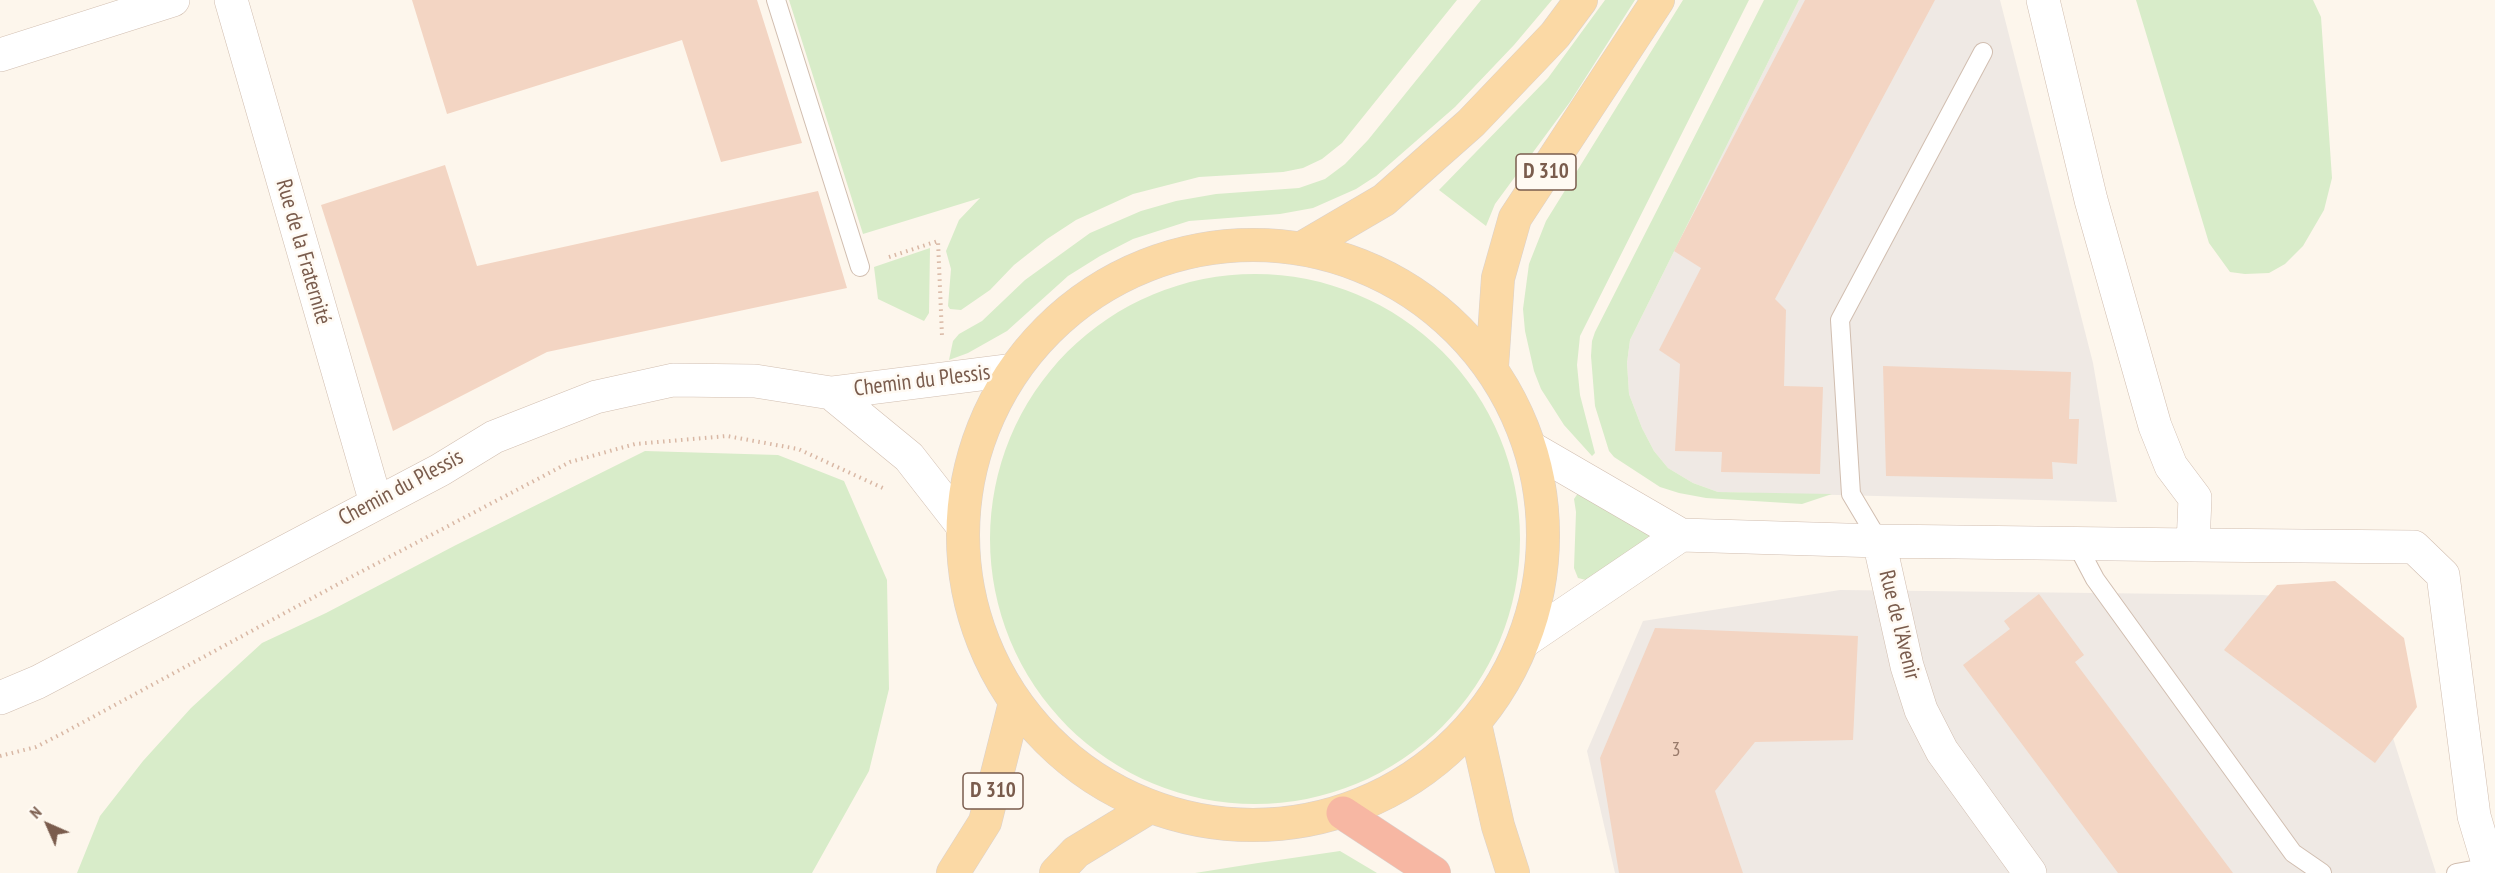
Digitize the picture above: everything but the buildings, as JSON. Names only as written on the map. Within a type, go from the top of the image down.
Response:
[{"type":"highway","points":[[1343,813],[1434,873]]},
{"type":"main road","points":[[1302,248],[1384,200],[1419,169],[1479,115],[1555,35],[1581,0]]},
{"type":"main road","name":"D 310","points":[[1492,366],[1498,278],[1515,218],[1658,0]]},
{"type":"main road","points":[[1244,244],[1302,248],[1359,263],[1411,290],[1457,326],[1492,366],[1515,408],[1531,448],[1542,500],[1543,554],[1535,606],[1526,640],[1495,696],[1475,724],[1424,770],[1376,798],[1343,813],[1279,824],[1236,825],[1192,819],[1150,807],[1111,789],[1074,765],[1042,736],[1015,703],[991,659],[974,616],[964,571],[962,525],[968,476],[983,426],[1013,370],[1066,312],[1119,277],[1185,252],[1244,244]]},
{"type":"main road","name":"D 310","points":[[954,873],[985,822],[1015,703]]},
{"type":"main road","points":[[1475,724],[1498,826],[1513,873]]},
{"type":"main road","points":[[1056,873],[1076,852],[1150,807]]},
{"type":"street","points":[[0,55],[173,0]]},
{"type":"street","name":"Rue de la Fraternité","points":[[231,0],[375,503]]},
{"type":"street","points":[[2043,0],[2091,200],[2155,426],[2171,466],[2194,498],[2193,545]]},
{"type":"street","name":"Chemin du Plessis","points":[[0,698],[38,681],[440,470],[494,437],[596,397],[673,380],[755,381],[831,393],[1013,370]]},
{"type":"street","name":"Chemin du Plessis","points":[[831,393],[909,457],[962,525]]},
{"type":"street","name":"Rue de l'Avenir","points":[[1531,448],[1681,535],[1879,541],[1907,666],[1921,710],[1942,751],[2030,873]]},
{"type":"street","points":[[1526,640],[1681,535]]},
{"type":"street","points":[[1879,541],[2414,547],[2443,575],[2474,816],[2490,870]]},
{"type":"lane","points":[[776,0],[860,267]]},
{"type":"lane","points":[[1879,541],[1851,494],[1840,320],[1983,52]]},
{"type":"lane","points":[[2076,543],[2095,579],[2293,853],[2322,873]]},
{"type":"lane","points":[[2456,873],[2490,870]]},
{"type":"path","points":[[860,267],[938,241],[942,336]]},
{"type":"path","points":[[0,756],[36,747],[570,462],[635,444],[727,436],[798,449],[891,493]]},
{"type":"shaded area","points":[[1799,0],[2000,0],[2093,363],[2117,502],[1718,492],[1693,483],[1668,468],[1654,451],[1629,394],[1627,363],[1630,340]]},
{"type":"shaded area","points":[[1840,590],[2263,595],[2322,601],[2366,653],[2436,873],[1615,873],[1587,751],[1643,621]]},
{"type":"green space","points":[[789,0],[1457,0],[1342,143],[1322,159],[1303,168],[1283,172],[1199,177],[1133,194],[1076,220],[1047,239],[1014,265],[990,290],[961,310],[950,309],[948,306],[951,269],[946,251],[959,220],[980,198],[863,234]]},
{"type":"green space","points":[[1481,0],[1552,0],[1514,45],[1455,107],[1376,176],[1356,189],[1313,208],[1280,214],[1189,221],[1133,239],[1068,276],[1007,331],[968,353],[949,360],[953,341],[959,334],[982,321],[1025,280],[1090,233],[1141,211],[1176,201],[1216,194],[1299,188],[1325,179],[1345,164],[1368,140]]},
{"type":"green space","points":[[1605,0],[1635,0],[1570,102],[1495,204],[1486,226],[1439,190],[1548,78]]},
{"type":"green space","points":[[1683,0],[1749,0],[1580,336],[1577,365],[1580,395],[1595,453],[1592,456],[1564,425],[1541,389],[1534,371],[1525,331],[1523,309],[1529,264],[1546,221]]},
{"type":"green space","points":[[1764,0],[1799,0],[1630,340],[1627,363],[1629,394],[1654,451],[1668,468],[1693,483],[1718,492],[1832,494],[1802,504],[1706,498],[1679,493],[1660,487],[1614,457],[1609,451],[1595,406],[1591,356],[1595,332]]},
{"type":"green space","points":[[2136,0],[2313,0],[2321,17],[2332,178],[2324,210],[2303,246],[2285,264],[2269,273],[2230,272],[2209,243]]},
{"type":"green space","points":[[930,248],[929,313],[924,321],[878,299],[874,267]]},
{"type":"green space","points":[[1255,274],[1307,279],[1357,294],[1402,318],[1443,351],[1476,392],[1500,437],[1515,487],[1520,539],[1515,591],[1500,641],[1476,686],[1443,727],[1402,760],[1357,784],[1307,799],[1255,804],[1203,799],[1153,784],[1108,760],[1067,727],[1034,686],[1010,641],[995,591],[990,539],[995,487],[1010,437],[1034,392],[1067,351],[1108,318],[1153,294],[1203,279]]},
{"type":"green space","points":[[645,451],[778,455],[844,481],[887,580],[889,689],[869,771],[812,873],[77,873],[100,816],[143,761],[191,708],[262,643],[326,613]]},
{"type":"green space","points":[[1578,493],[1649,534],[1649,540],[1629,555],[1586,580],[1578,578],[1574,568],[1576,512],[1574,499]]},
{"type":"green space","points":[[1340,851],[1377,873],[1195,873],[1258,863]]}]
